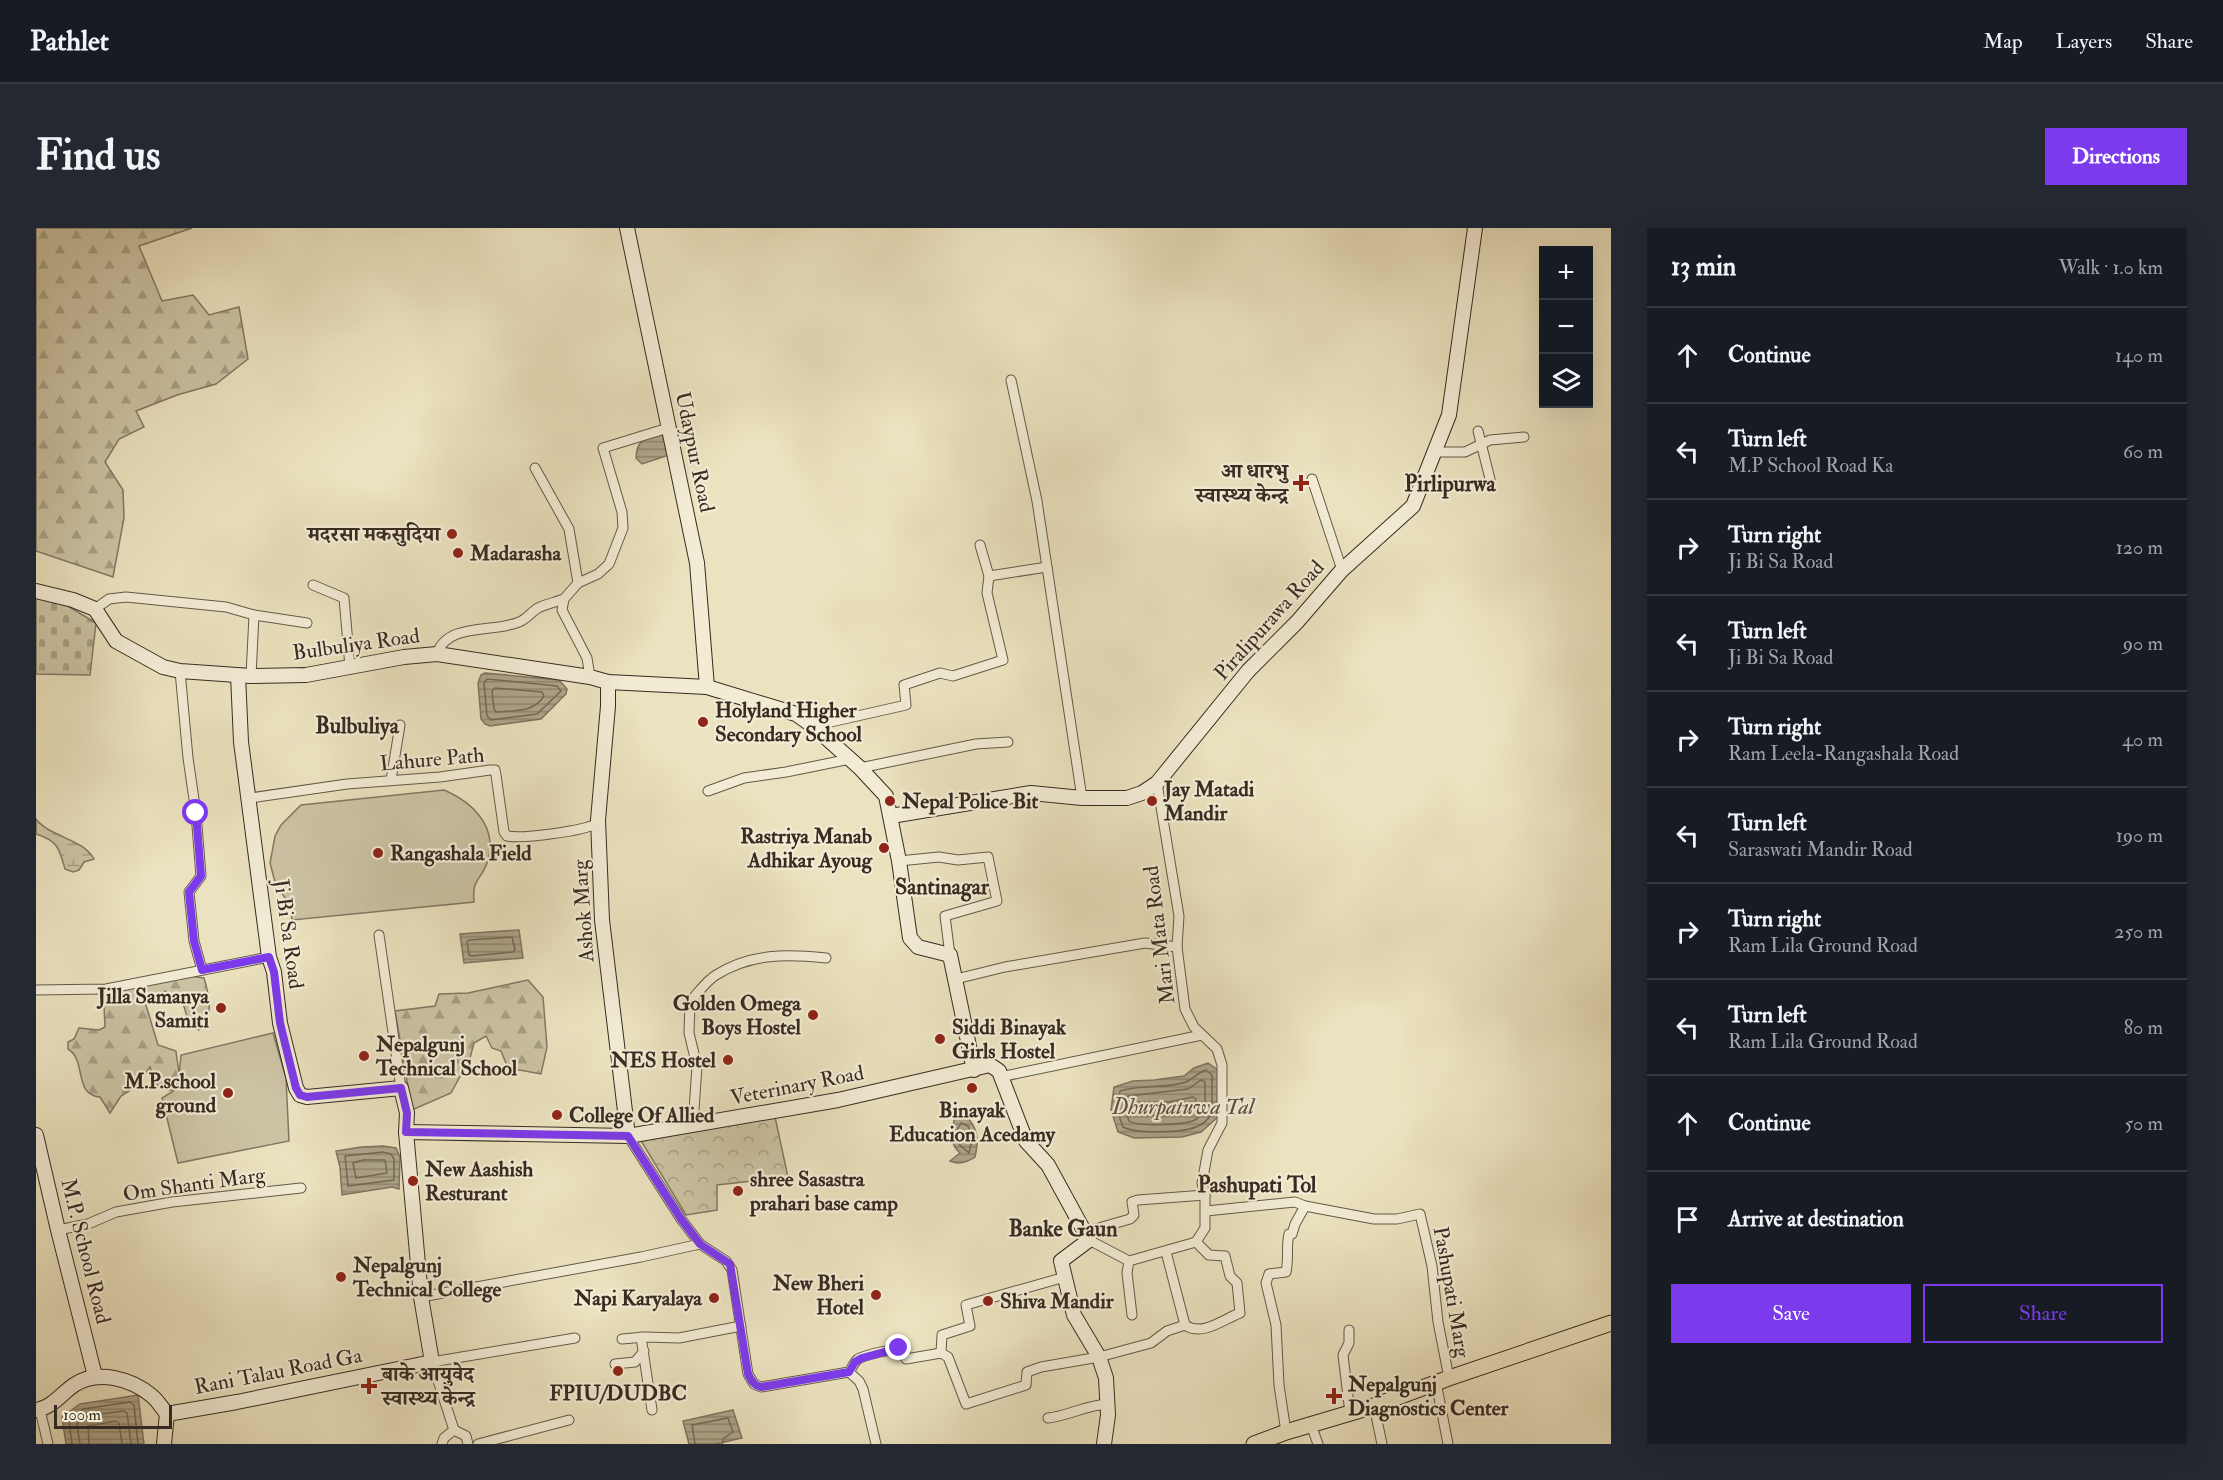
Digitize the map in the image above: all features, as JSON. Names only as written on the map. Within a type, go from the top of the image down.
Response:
[{"type":"main road","points":[[1254,1444],[1374,1406],[1442,1380],[1611,1323]]},
{"type":"street","name":"Udaypur Road","points":[[627,228],[697,563],[707,687]]},
{"type":"street","name":"Piralipurawa Road","points":[[891,816],[1031,794],[1082,798],[1127,798],[1143,793],[1157,783],[1248,671],[1297,622],[1342,570],[1413,506],[1449,415],[1475,228]]},
{"type":"street","points":[[1011,380],[1037,501],[1082,798]]},
{"type":"street","points":[[437,654],[440,646],[448,638],[469,631],[518,623],[536,609],[564,598],[578,583],[598,574],[609,564],[623,528],[622,512],[603,448],[668,428]]},
{"type":"street","points":[[1478,431],[1490,479]]},
{"type":"street","points":[[1434,452],[1465,452],[1490,440],[1524,437]]},
{"type":"street","points":[[535,468],[569,529],[578,583]]},
{"type":"street","points":[[1312,479],[1342,570]]},
{"type":"street","points":[[813,726],[906,705],[904,685],[940,673],[953,676],[1003,660],[987,593],[989,576],[980,545]]},
{"type":"street","points":[[989,576],[1047,567]]},
{"type":"street","points":[[314,585],[344,598],[350,667]]},
{"type":"street","points":[[36,591],[73,600],[95,609],[110,599],[126,597],[226,607],[254,615],[307,623]]},
{"type":"street","points":[[564,598],[562,610],[587,658],[590,677]]},
{"type":"street","name":"Bulbuliya Road","points":[[95,609],[116,641],[163,667],[180,671],[244,676],[306,675],[404,657],[437,654],[590,677],[608,682],[707,687],[796,714],[813,726],[855,764],[886,796],[899,861],[910,938],[918,947],[950,955]]},
{"type":"street","points":[[244,676],[254,615]]},
{"type":"street","points":[[180,671],[201,876],[189,892],[194,941],[202,970]]},
{"type":"street","name":"Ji Bi Sa Road","points":[[244,676],[241,742],[269,957],[274,972],[280,1023],[296,1088],[300,1095],[307,1097],[401,1088]]},
{"type":"street","name":"Ashok Marg","points":[[608,682],[598,823],[602,920],[628,1136]]},
{"type":"street","points":[[391,780],[400,725]]},
{"type":"street","points":[[708,791],[744,778],[855,764],[976,744],[1008,742]]},
{"type":"street","name":"Lahure Path","points":[[250,798],[391,780],[495,770],[504,832],[507,836],[556,833],[590,827],[598,823]]},
{"type":"street","name":"Mari Mata Road","points":[[1157,783],[1179,916],[1177,947],[1185,1009],[1194,1026],[1217,1049],[1222,1065],[1222,1123],[1208,1150],[1202,1183],[1205,1195],[1205,1228],[1196,1242]]},
{"type":"street","points":[[899,861],[939,857],[958,860],[988,857],[997,901],[945,916],[950,955],[974,1070],[990,1065],[999,1071],[1026,1141],[1048,1165],[1087,1236],[1128,1261],[1196,1242],[1209,1255],[1225,1256],[1230,1276],[1237,1282],[1240,1313],[1228,1317],[1224,1322],[1203,1328],[1190,1329],[1185,1325],[1166,1252]]},
{"type":"street","points":[[379,935],[401,1088],[407,1113],[406,1132],[421,1297],[432,1362],[454,1430],[466,1436],[468,1444]]},
{"type":"street","points":[[956,979],[1005,967],[1145,943],[1177,947]]},
{"type":"street","points":[[693,1125],[697,1066],[689,1033],[690,1002],[714,975],[749,960],[790,954],[826,958]]},
{"type":"street","points":[[36,990],[106,989],[269,957]]},
{"type":"street","points":[[1000,1077],[1202,1035]]},
{"type":"street","name":"Veterinary Road","points":[[406,1132],[628,1136],[838,1100],[974,1070]]},
{"type":"street","name":"M.P. School Road","points":[[36,1135],[95,1376]]},
{"type":"street","points":[[628,1136],[681,1219],[700,1244],[730,1264],[748,1374],[754,1384],[761,1387],[849,1372],[859,1380],[863,1389],[876,1444]]},
{"type":"street","name":"Om Shanti Marg","points":[[58,1230],[88,1224],[116,1212],[172,1202],[301,1188]]},
{"type":"street","points":[[1104,1444],[1108,1414],[1106,1378],[1099,1358],[1074,1315],[1061,1261],[1087,1236],[1130,1219],[1134,1215],[1132,1202],[1205,1195]]},
{"type":"street","name":"Pashupati Marg","points":[[1206,1211],[1294,1202],[1374,1219],[1397,1219],[1420,1214],[1432,1266],[1442,1380]]},
{"type":"street","points":[[1286,1432],[1279,1385],[1276,1325],[1266,1283],[1269,1274],[1286,1272],[1287,1237],[1292,1234],[1305,1206]]},
{"type":"street","points":[[421,1297],[700,1244]]},
{"type":"street","points":[[1128,1261],[1127,1273],[1132,1315]]},
{"type":"street","points":[[941,1353],[942,1335],[970,1326],[966,1305],[1065,1277]]},
{"type":"street","points":[[849,1372],[855,1362],[862,1358],[895,1348],[901,1350],[906,1359],[941,1353],[948,1357],[966,1404],[1026,1385],[1027,1372],[1099,1358],[1151,1343],[1167,1331],[1185,1325]]},
{"type":"street","points":[[622,1339],[680,1338],[741,1326]]},
{"type":"street","points":[[1349,1330],[1349,1343],[1343,1355],[1350,1413]]},
{"type":"street","points":[[641,1337],[652,1410]]},
{"type":"street","points":[[432,1362],[575,1338]]},
{"type":"street","points":[[615,1364],[635,1362],[644,1351]]},
{"type":"street","name":"Rani Talau Road Ga","points":[[167,1414],[432,1362]]},
{"type":"street","points":[[48,1444],[38,1410],[51,1404],[84,1379],[95,1376],[129,1382],[153,1396],[167,1414],[164,1444]]},
{"type":"street","points":[[1442,1380],[1448,1444]]},
{"type":"street","points":[[1048,1418],[1096,1404],[1107,1404]]},
{"type":"street","points":[[1374,1406],[1382,1444]]},
{"type":"street","points":[[478,1444],[569,1420]]},
{"type":"street","points":[[1311,1425],[1318,1444]]},
{"type":"street","points":[[442,1444],[444,1438],[454,1430]]},
{"type":"green space","points":[[36,228],[192,228],[139,246],[162,301],[193,295],[209,315],[239,307],[248,359],[216,384],[177,395],[136,411],[144,427],[119,439],[105,462],[123,490],[124,518],[113,577],[36,551]]},
{"type":"green space","points":[[36,598],[66,605],[96,623],[90,675],[36,674]]},
{"type":"green space","points":[[444,790],[455,795],[474,810],[487,828],[490,839],[487,863],[475,884],[474,902],[292,920],[290,904],[276,886],[270,863],[275,836],[281,825],[301,805]]},
{"type":"green space","points":[[36,819],[50,830],[82,847],[94,859],[84,862],[79,870],[73,872],[65,869],[56,846],[49,839],[36,834]]},
{"type":"green space","points":[[190,976],[204,978],[209,999],[209,1013],[199,1030],[189,1021],[181,1000],[174,1001],[166,991],[148,996],[145,1002],[158,1045],[176,1051],[179,1076],[177,1085],[174,1090],[168,1090],[156,1084],[150,1067],[145,1074],[141,1074],[137,1086],[121,1096],[110,1113],[100,1097],[86,1090],[74,1054],[68,1049],[68,1042],[74,1039],[79,1028],[99,1030],[105,1027],[104,1007],[108,991]]},
{"type":"green space","points":[[528,980],[543,997],[547,1047],[541,1074],[508,1068],[501,1051],[492,1048],[486,1036],[474,1043],[470,1058],[451,1093],[412,1110],[395,1011],[435,1006],[439,994],[468,993]]},
{"type":"green space","name":"M.P.school ground","points":[[273,1033],[286,1078],[289,1141],[178,1163],[162,1098],[178,1088],[181,1055]]},
{"type":"green space","points":[[775,1117],[788,1177],[717,1185],[717,1210],[686,1215],[640,1139]]},
{"type":"water","points":[[661,434],[664,435],[669,455],[642,464],[636,458],[640,443]]},
{"type":"water","points":[[485,673],[559,680],[567,689],[566,694],[541,719],[490,726],[481,719],[478,683],[481,675]]},
{"type":"water","points":[[519,930],[523,958],[464,963],[460,934]]},
{"type":"water","name":"Dhurpatuwa Tal","points":[[1208,1063],[1218,1070],[1218,1117],[1201,1132],[1182,1137],[1134,1138],[1118,1132],[1111,1110],[1114,1087],[1133,1081],[1184,1076],[1194,1068]]},
{"type":"water","points":[[966,1116],[973,1125],[976,1135],[975,1157],[957,1163],[950,1161],[960,1153],[952,1141],[951,1132],[955,1118]]},
{"type":"water","points":[[383,1146],[396,1148],[400,1157],[399,1189],[392,1187],[342,1195],[340,1167],[336,1151]]},
{"type":"water","points":[[138,1395],[144,1444],[66,1444],[62,1417],[80,1404]]},
{"type":"water","points":[[733,1410],[742,1438],[716,1444],[689,1444],[683,1421]]},
{"type":"place","name":"आ धारभु स्वास्थ्य केन्द्र","points":[[1301,483]]},
{"type":"place","name":"मदरसा मकसुदिया","points":[[452,534]]},
{"type":"place","name":"Madarasha","points":[[458,553]]},
{"type":"place","name":"Holyland Higher Secondary School","points":[[703,722]]},
{"type":"place","name":"Nepal Police Bit","points":[[890,801]]},
{"type":"place","name":"Jay Matadi Mandir","points":[[1152,801]]},
{"type":"place","name":"Rastriya Manab Adhikar Ayoug","points":[[884,848]]},
{"type":"place","name":"Rangashala Field","points":[[378,853]]},
{"type":"place","name":"Jilla Samanya Samiti","points":[[221,1008]]},
{"type":"place","name":"Golden Omega Boys Hostel","points":[[813,1015]]},
{"type":"place","name":"Siddi Binayak Girls Hostel","points":[[940,1039]]},
{"type":"place","name":"Nepalgunj Technical School","points":[[364,1056]]},
{"type":"place","name":"NES Hostel","points":[[728,1060]]},
{"type":"place","name":"Binayak Education Acedamy","points":[[972,1088]]},
{"type":"place","name":"M.P.school ground","points":[[228,1093]]},
{"type":"place","name":"College Of Allied","points":[[557,1115]]},
{"type":"place","name":"New Aashish Resturant","points":[[413,1181]]},
{"type":"place","name":"shree Sasastra prahari base camp","points":[[738,1191]]},
{"type":"place","name":"Nepalgunj Technical College","points":[[341,1277]]},
{"type":"place","name":"New Bheri Hotel","points":[[876,1295]]},
{"type":"place","name":"Napi Karyalaya","points":[[714,1298]]},
{"type":"place","name":"Shiva Mandir","points":[[988,1301]]},
{"type":"place","name":"FPIU/DUDBC","points":[[618,1371]]},
{"type":"place","name":"बाके आयुवेद स्वास्थ्य केन्द्र","points":[[369,1386]]},
{"type":"place","name":"Nepalgunj Diagnostics Center","points":[[1334,1396]]},
{"type":"district","name":"Pirlipurwa","points":[[1450,483]]},
{"type":"district","name":"Bulbuliya","points":[[357,725]]},
{"type":"district","name":"Santinagar","points":[[942,886]]},
{"type":"district","name":"Pashupati Tol","points":[[1257,1184]]},
{"type":"district","name":"Banke Gaun","points":[[1063,1228]]},
{"type":"route","points":[[196,813],[201,876],[189,892],[194,941],[202,970],[269,957],[274,972],[280,1023],[296,1088],[300,1095],[307,1097],[401,1088],[407,1113],[406,1132],[628,1136],[681,1219],[700,1244],[730,1264],[748,1374],[758,1386],[849,1372],[858,1359],[899,1348]]}]
